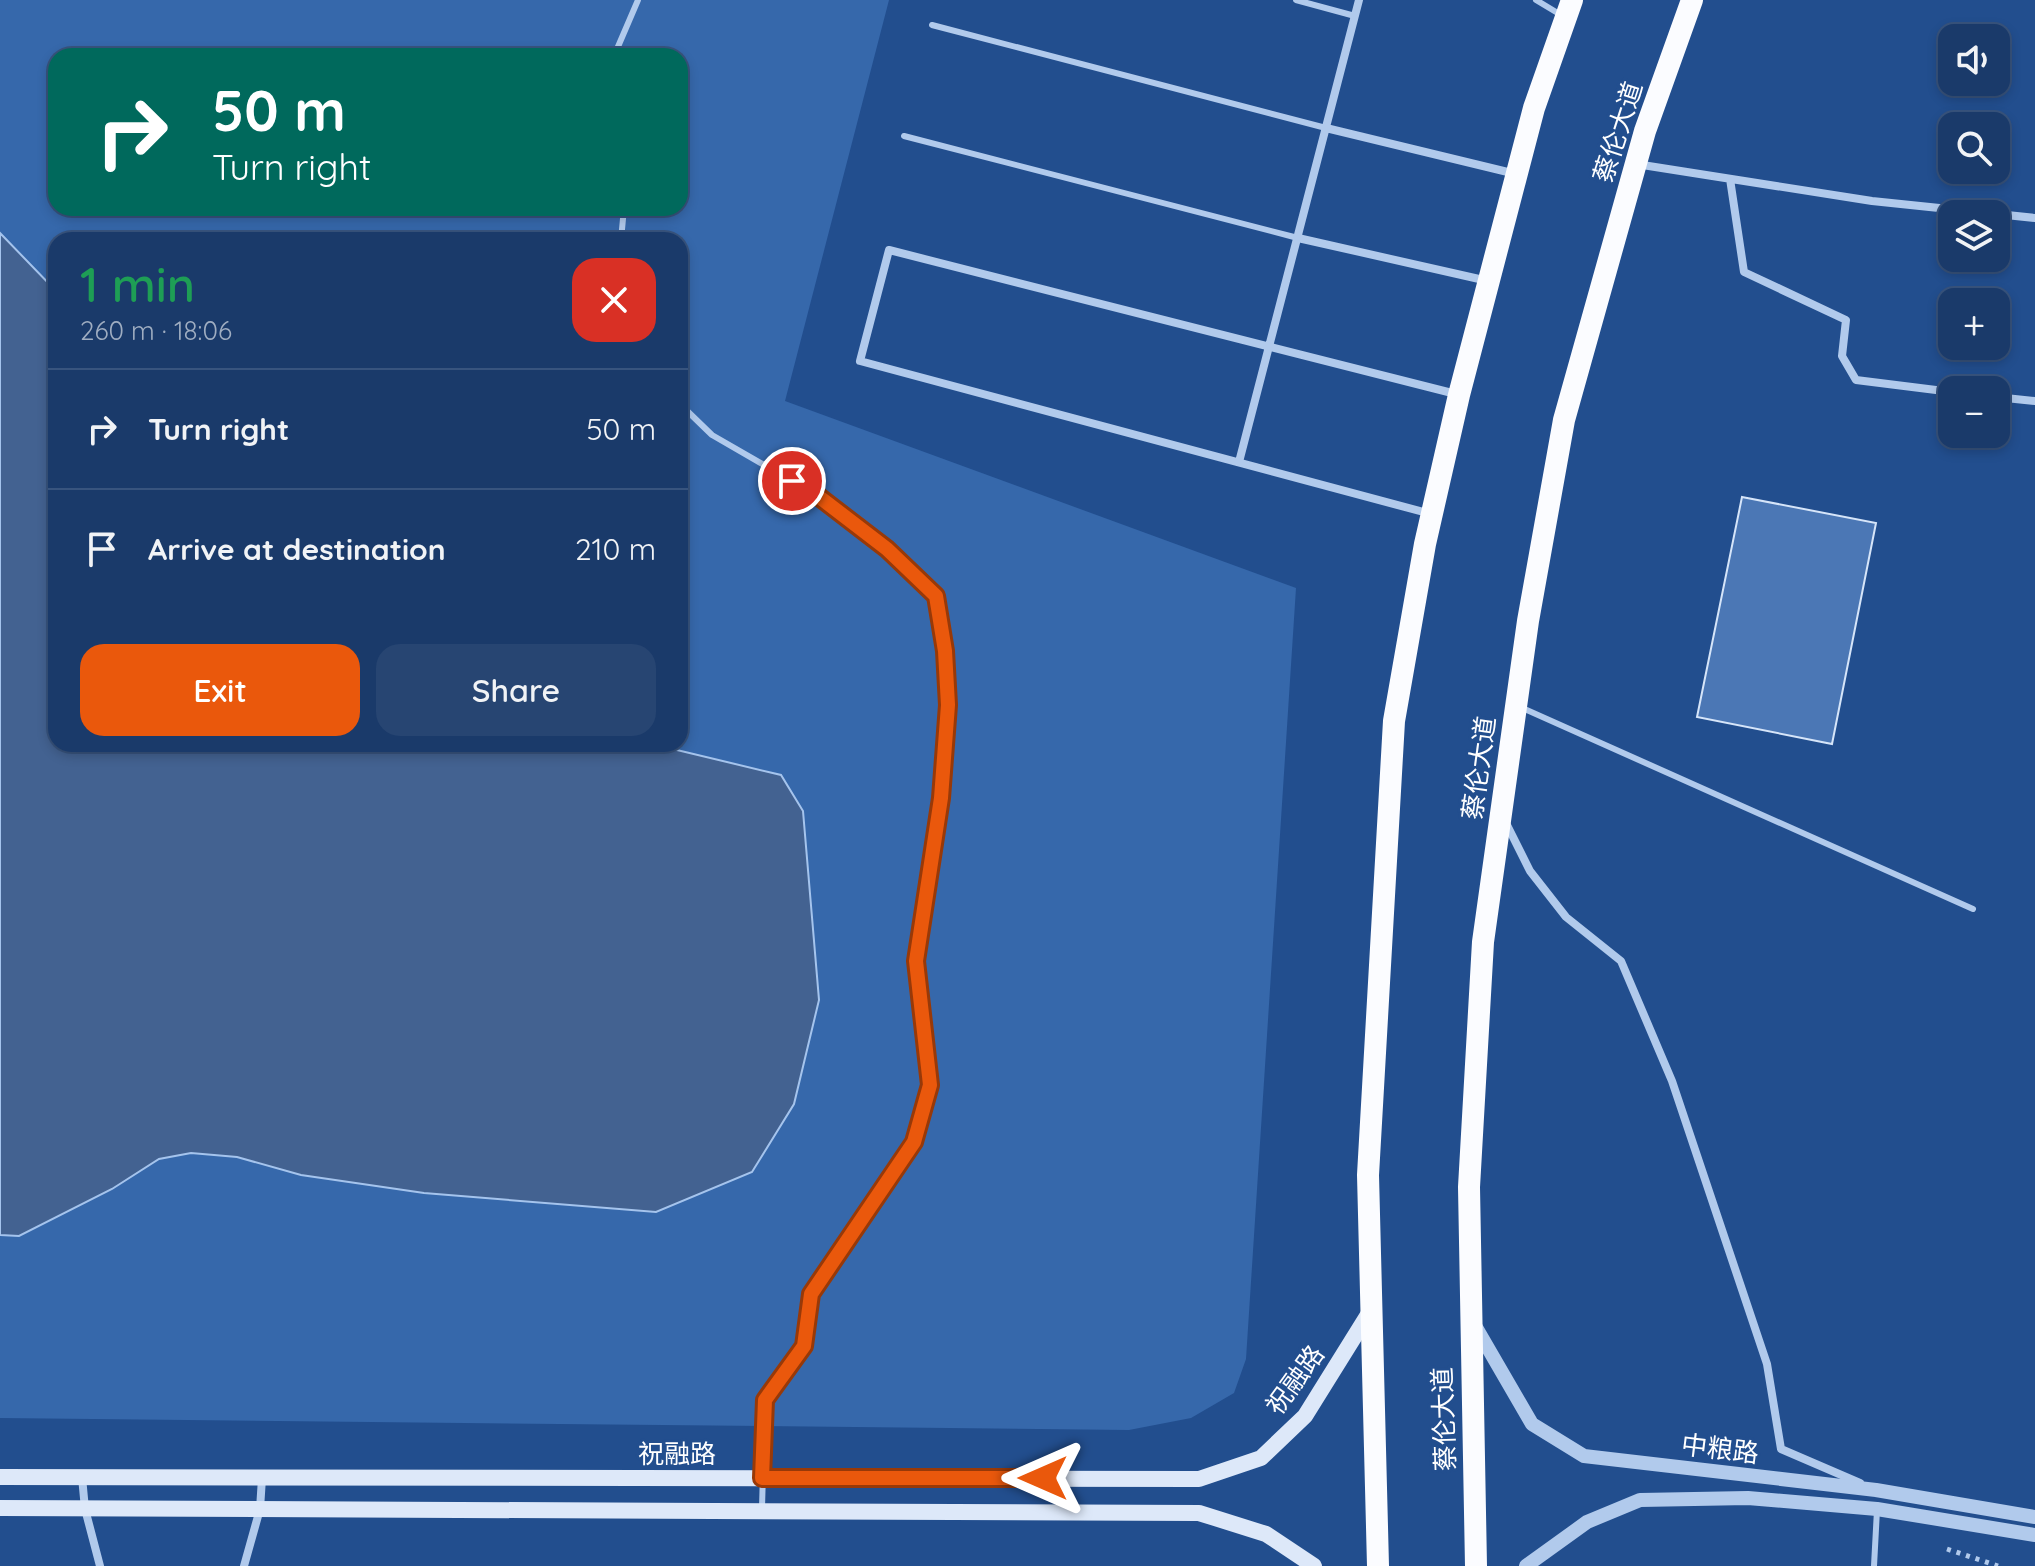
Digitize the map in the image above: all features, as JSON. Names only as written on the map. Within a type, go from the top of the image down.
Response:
[{"type":"highway","name":"蔡伦大道","points":[[1476,1566],[1469,1315],[1474,1054],[1483,942],[1516,705],[1564,420],[1635,164],[1692,0]]},
{"type":"highway","points":[[1378,1566],[1368,1175],[1394,721],[1432,514],[1459,395],[1534,108],[1569,9]]},
{"type":"main road","name":"祝融路","points":[[0,1477],[1199,1479],[1261,1458],[1305,1416],[1371,1310]]},
{"type":"main road","points":[[0,1508],[1199,1513],[1266,1534],[1314,1566]]},
{"type":"street","points":[[1239,462],[1359,0]]},
{"type":"street","points":[[1326,128],[1517,174]]},
{"type":"street","points":[[1635,164],[1872,201],[2035,218]]},
{"type":"street","points":[[1730,179],[1744,272],[1846,320],[1842,356],[1856,380],[1938,390]]},
{"type":"street","points":[[1298,238],[1488,281]]},
{"type":"street","points":[[1432,514],[860,361],[889,250],[1459,395]]},
{"type":"street","points":[[2010,398],[2035,401]]},
{"type":"street","points":[[1501,813],[1530,871],[1566,917],[1621,961],[1672,1081],[1767,1364],[1781,1449],[1876,1490]]},
{"type":"street","name":"中粮路","points":[[1469,1315],[1532,1424],[1584,1456],[1876,1490],[2035,1517]]},
{"type":"street","points":[[82,1477],[85,1509],[100,1566]]},
{"type":"street","points":[[244,1566],[260,1509],[262,1478]]},
{"type":"street","name":"中粮路","points":[[1526,1566],[1587,1522],[1640,1500],[1748,1498],[1877,1509],[2035,1535]]},
{"type":"lane","points":[[617,48],[638,0]]},
{"type":"lane","points":[[1296,0],[1355,16]]},
{"type":"lane","points":[[1536,0],[1569,9]]},
{"type":"lane","points":[[932,25],[1326,128]]},
{"type":"lane","points":[[904,136],[1298,238]]},
{"type":"lane","points":[[688,412],[712,435],[818,496],[887,549],[936,596],[945,651],[948,705],[941,798],[916,961],[930,1085],[914,1142],[811,1294],[804,1346],[765,1400],[762,1512]]},
{"type":"lane","points":[[1516,705],[1973,909]]},
{"type":"lane","points":[[1874,1566],[1877,1509]]},
{"type":"shaded area","points":[[0,0],[889,0],[785,401],[1296,588],[1246,1359],[1234,1393],[1191,1418],[1129,1430],[0,1418]]},
{"type":"shaded area","points":[[0,233],[48,283],[48,752],[685,752],[781,775],[803,811],[819,1000],[794,1104],[752,1172],[656,1212],[424,1193],[301,1175],[237,1157],[191,1153],[159,1159],[112,1189],[19,1236],[0,1235]]},
{"type":"building","points":[[1742,497],[1876,523],[1832,744],[1697,717]]},
{"type":"route","points":[[792,481],[818,496],[887,549],[936,596],[945,651],[948,705],[941,798],[916,961],[930,1085],[914,1142],[811,1294],[804,1346],[765,1400],[762,1478],[1043,1478]]}]
